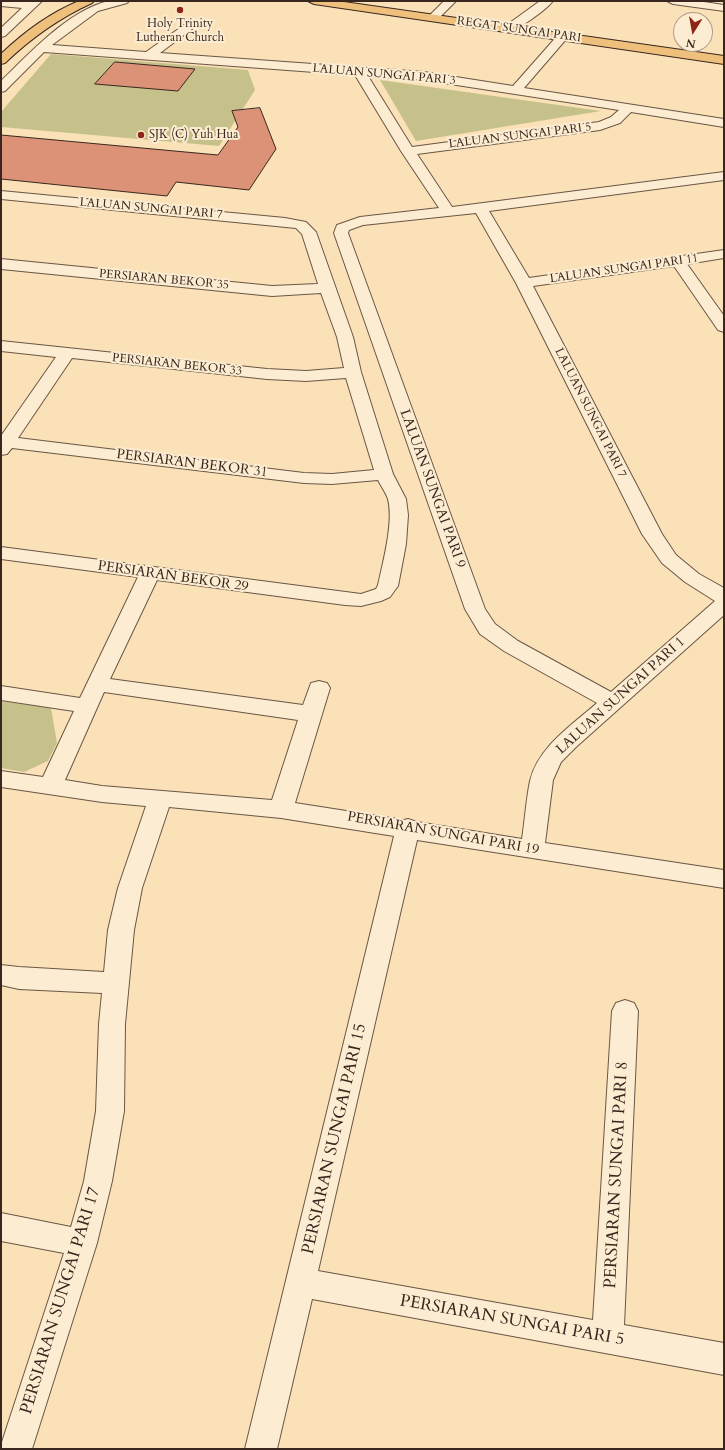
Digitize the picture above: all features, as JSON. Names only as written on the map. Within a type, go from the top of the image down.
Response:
[{"type":"main road","points":[[1,60],[19,43],[73,4],[88,1]]},
{"type":"main road","name":"REGAT SUNGAI PARI","points":[[314,1],[724,60]]},
{"type":"street","points":[[1,88],[41,48],[94,9],[123,1]]},
{"type":"street","points":[[433,18],[450,1]]},
{"type":"street","points":[[508,29],[538,9],[547,1]]},
{"type":"street","points":[[673,1],[724,8]]},
{"type":"street","points":[[1,3],[33,3]]},
{"type":"street","points":[[1,34],[33,3]]},
{"type":"street","points":[[148,56],[188,27]]},
{"type":"street","points":[[515,90],[562,37]]},
{"type":"street","name":"LALUAN SUNGAI PARI 3","points":[[41,48],[424,76],[724,123]]},
{"type":"street","points":[[359,72],[408,151],[448,211],[724,176]]},
{"type":"street","name":"LALUAN SUNGAI PARI 5","points":[[408,151],[600,126],[619,118],[627,109]]},
{"type":"street","name":"LALUAN SUNGAI PARI 7","points":[[1,195],[285,222],[301,225]]},
{"type":"street","name":"LALUAN SUNGAI PARI 7","points":[[480,208],[524,283],[652,534],[669,560],[692,578],[724,597]]},
{"type":"street","name":"LALUAN SUNGAI PARI 9","points":[[448,211],[360,221],[342,228],[341,233],[475,608],[487,629],[511,646],[612,702]]},
{"type":"street","name":"PERSIARAN BEKOR 29","points":[[1,553],[345,600],[361,600],[374,597],[382,593],[388,586],[396,544],[399,515],[397,499],[384,474],[353,372],[345,336],[327,288],[309,232],[301,225]]},
{"type":"street","name":"LALUAN SUNGAI PARI 11","points":[[524,283],[724,254]]},
{"type":"street","points":[[678,261],[724,328]]},
{"type":"street","name":"PERSIARAN BEKOR 35","points":[[1,264],[272,291],[327,288]]},
{"type":"street","name":"PERSIARAN BEKOR 33","points":[[1,346],[267,374],[306,376],[353,372]]},
{"type":"street","points":[[3,444],[67,353]]},
{"type":"street","name":"PERSIARAN BEKOR 31","points":[[3,444],[304,478],[332,479],[384,474]]},
{"type":"street","points":[[50,787],[97,684],[150,574]]},
{"type":"street","name":"LALUAN SUNGAI PARI 1","points":[[532,850],[542,780],[552,758],[568,741],[724,604]]},
{"type":"street","points":[[97,684],[310,714]]},
{"type":"street","points":[[281,809],[319,688]]},
{"type":"street","points":[[1,693],[87,706]]},
{"type":"street","name":"PERSIARAN SUNGAI PARI 19","points":[[1,779],[102,794],[281,809],[408,828],[532,850],[724,879]]},
{"type":"street","name":"PERSIARAN SUNGAI PARI 17","points":[[16,1449],[82,1243],[98,1181],[110,1111],[112,1024],[121,930],[130,888],[160,799]]},
{"type":"street","name":"PERSIARAN SUNGAI PARI 15","points":[[260,1449],[408,828]]},
{"type":"street","points":[[1,975],[20,978],[115,983]]},
{"type":"street","name":"PERSIARAN SUNGAI PARI 8","points":[[608,1338],[625,1011]]},
{"type":"street","points":[[1,1227],[82,1243]]},
{"type":"street","name":"PERSIARAN SUNGAI PARI 5","points":[[300,1282],[724,1359]]},
{"type":"shaded area","points":[[51,54],[248,70],[255,90],[219,146],[1,127],[1,112]]},
{"type":"shaded area","points":[[380,80],[601,111],[416,141]]},
{"type":"shaded area","points":[[1,701],[51,708],[57,743],[48,761],[24,772],[1,768]]},
{"type":"building","points":[[115,62],[195,69],[178,91],[95,84]]},
{"type":"building","points":[[260,108],[276,149],[249,190],[176,182],[167,196],[1,179],[1,135],[218,155],[238,127],[232,111]]},
{"type":"place","name":"Holy Trinity Lutheran Church","points":[[180,10]]},
{"type":"place","name":"SJK (C) Yuh Hua","points":[[141,135]]}]
